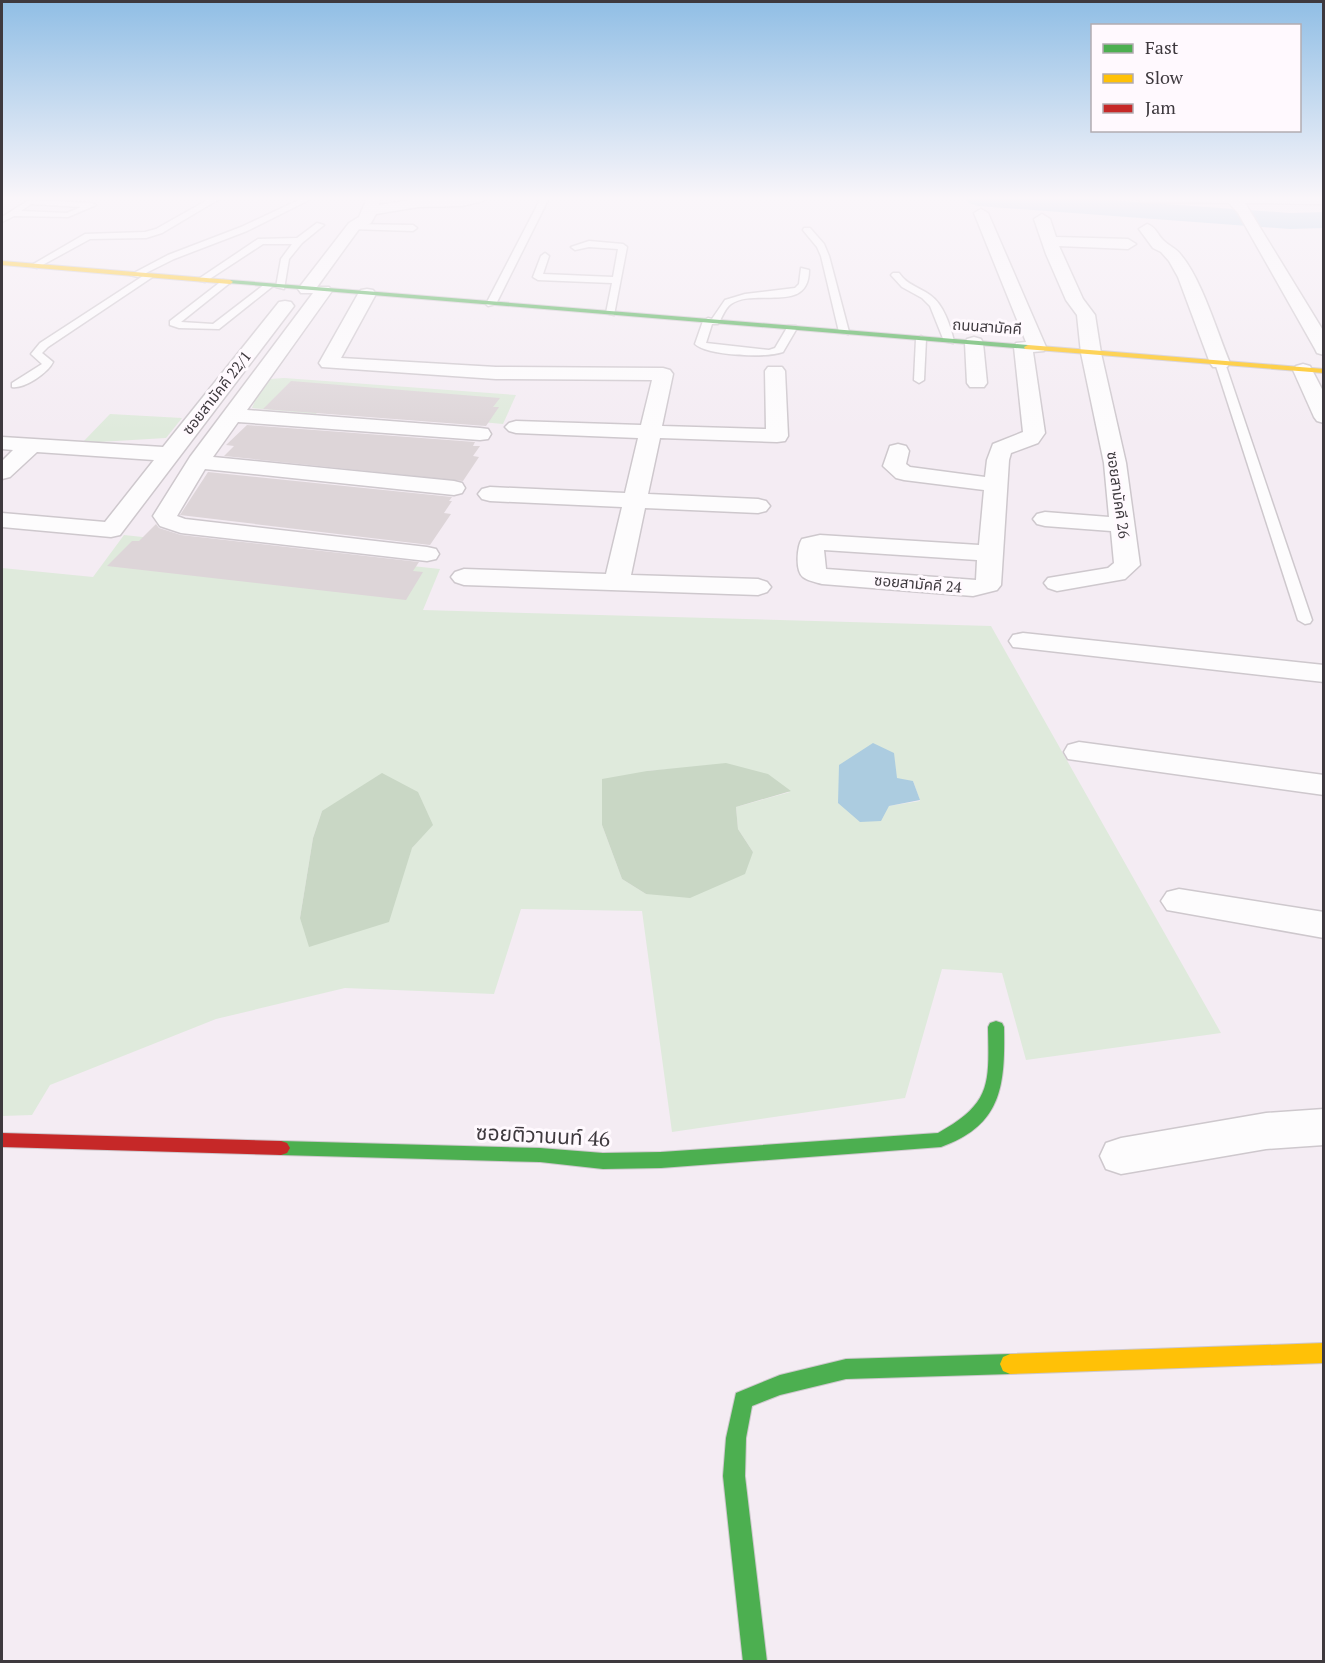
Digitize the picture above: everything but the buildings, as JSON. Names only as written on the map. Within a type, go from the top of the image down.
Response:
[{"type":"main road","name":"ถนนสามัคคี","points":[[149,276],[1313,370]]},
{"type":"main road","name":"ซอยติวานนท์ 46","points":[[2,1140],[540,1155],[603,1161],[661,1160],[941,1140],[966,1129],[986,1109],[997,1083],[996,1027]]},
{"type":"main road","points":[[755,1662],[734,1476],[736,1438],[743,1400],[780,1385],[846,1369],[1323,1353]]},
{"type":"street","points":[[307,276],[295,288],[232,415],[198,462],[165,516],[168,521],[181,526],[427,554]]},
{"type":"street","points":[[991,276],[995,290]]},
{"type":"street","points":[[998,276],[1024,346]]},
{"type":"street","name":"ซอยสามัคคี 26","points":[[1057,583],[1116,574],[1127,565],[1116,463],[1091,352],[1086,315],[1075,300],[1064,276]]},
{"type":"street","points":[[1185,276],[1220,363]]},
{"type":"street","points":[[1281,276],[1323,349]]},
{"type":"street","name":"ซอยสามัคคี 22/1","points":[[2,520],[111,530],[295,288]]},
{"type":"street","points":[[367,294],[329,363],[416,370],[599,376],[663,374],[617,582]]},
{"type":"street","points":[[1006,323],[1024,346]]},
{"type":"street","points":[[974,342],[977,383]]},
{"type":"street","name":"ซอยสามัคคี 24","points":[[990,553],[820,542],[811,544],[810,566],[812,572],[822,576],[973,588],[988,585],[1001,449],[1030,438],[1034,433],[1024,346]]},
{"type":"street","points":[[1313,370],[1323,417]]},
{"type":"street","points":[[516,427],[777,436],[775,371]]},
{"type":"street","points":[[232,415],[480,434]]},
{"type":"street","points":[[2,443],[169,454]]},
{"type":"street","points":[[2,472],[32,445]]},
{"type":"street","points":[[898,451],[894,466],[904,473],[996,485]]},
{"type":"street","points":[[198,462],[454,488]]},
{"type":"street","points":[[490,494],[758,506]]},
{"type":"street","points":[[1045,519],[1123,525]]},
{"type":"street","points":[[464,577],[758,587]]},
{"type":"street","points":[[1023,641],[1323,674]]},
{"type":"street","points":[[1079,752],[1323,786]]},
{"type":"street","points":[[1179,901],[1323,925]]},
{"type":"street","points":[[1121,1156],[1266,1131],[1323,1127]]},
{"type":"lane","points":[[16,385],[46,366],[48,362],[36,354],[44,345],[141,276]]},
{"type":"lane","points":[[202,280],[209,276]]},
{"type":"lane","points":[[226,282],[174,323],[215,327],[295,288],[291,276]]},
{"type":"lane","points":[[491,303],[505,276]]},
{"type":"lane","points":[[538,276],[617,279]]},
{"type":"lane","points":[[611,313],[618,276]]},
{"type":"lane","points":[[792,328],[779,350],[770,353],[708,348],[700,344],[712,321],[727,302],[737,298],[784,293],[798,289],[803,284],[804,276]]},
{"type":"lane","points":[[830,276],[844,332]]},
{"type":"lane","points":[[897,276],[902,285],[928,297],[945,322],[949,341]]},
{"type":"lane","points":[[919,380],[921,339]]},
{"type":"lane","points":[[1220,363],[1305,620]]},
{"type":"green space","points":[[284,378],[516,395],[503,424],[321,407],[316,414],[252,408],[257,396],[270,379]]},
{"type":"green space","points":[[110,414],[182,418],[166,438],[82,443]]},
{"type":"green space","points":[[124,535],[440,569],[423,610],[991,626],[1221,1033],[1026,1060],[1002,973],[942,969],[905,1098],[672,1132],[642,911],[521,909],[494,994],[345,988],[216,1019],[50,1085],[32,1115],[2,1116],[2,568],[93,577]],"holes":[[[684,768],[790,792],[736,807],[738,829],[753,852],[646,894],[622,879],[602,825],[647,771]],[[913,781],[920,801],[888,806]],[[322,811],[432,824],[412,848],[300,918],[313,838]]]},
{"type":"green space","points":[[726,763],[768,774],[791,791],[736,807],[738,829],[753,852],[745,874],[690,898],[646,894],[622,879],[602,825],[602,779],[647,771]]},
{"type":"green space","points":[[382,773],[418,792],[433,825],[412,848],[389,922],[309,947],[300,918],[313,838],[322,811]]},
{"type":"water","points":[[873,743],[894,753],[897,778],[913,781],[920,800],[889,806],[881,821],[860,822],[838,803],[839,765]]},
{"type":"traffic: fast","points":[[230,282],[1028,347]]},
{"type":"traffic: fast","points":[[281,1148],[540,1155],[603,1161],[661,1160],[941,1140],[975,1118],[985,1107],[991,1095],[995,1082],[996,1027]]},
{"type":"traffic: fast","points":[[755,1662],[734,1476],[736,1438],[743,1400],[780,1385],[846,1369],[1010,1364]]},
{"type":"traffic: slow","points":[[153,276],[230,282]]},
{"type":"traffic: slow","points":[[1028,347],[1324,371]]},
{"type":"traffic: slow","points":[[1010,1364],[1324,1353]]},
{"type":"traffic: jam","points":[[2,1140],[281,1148]]}]
